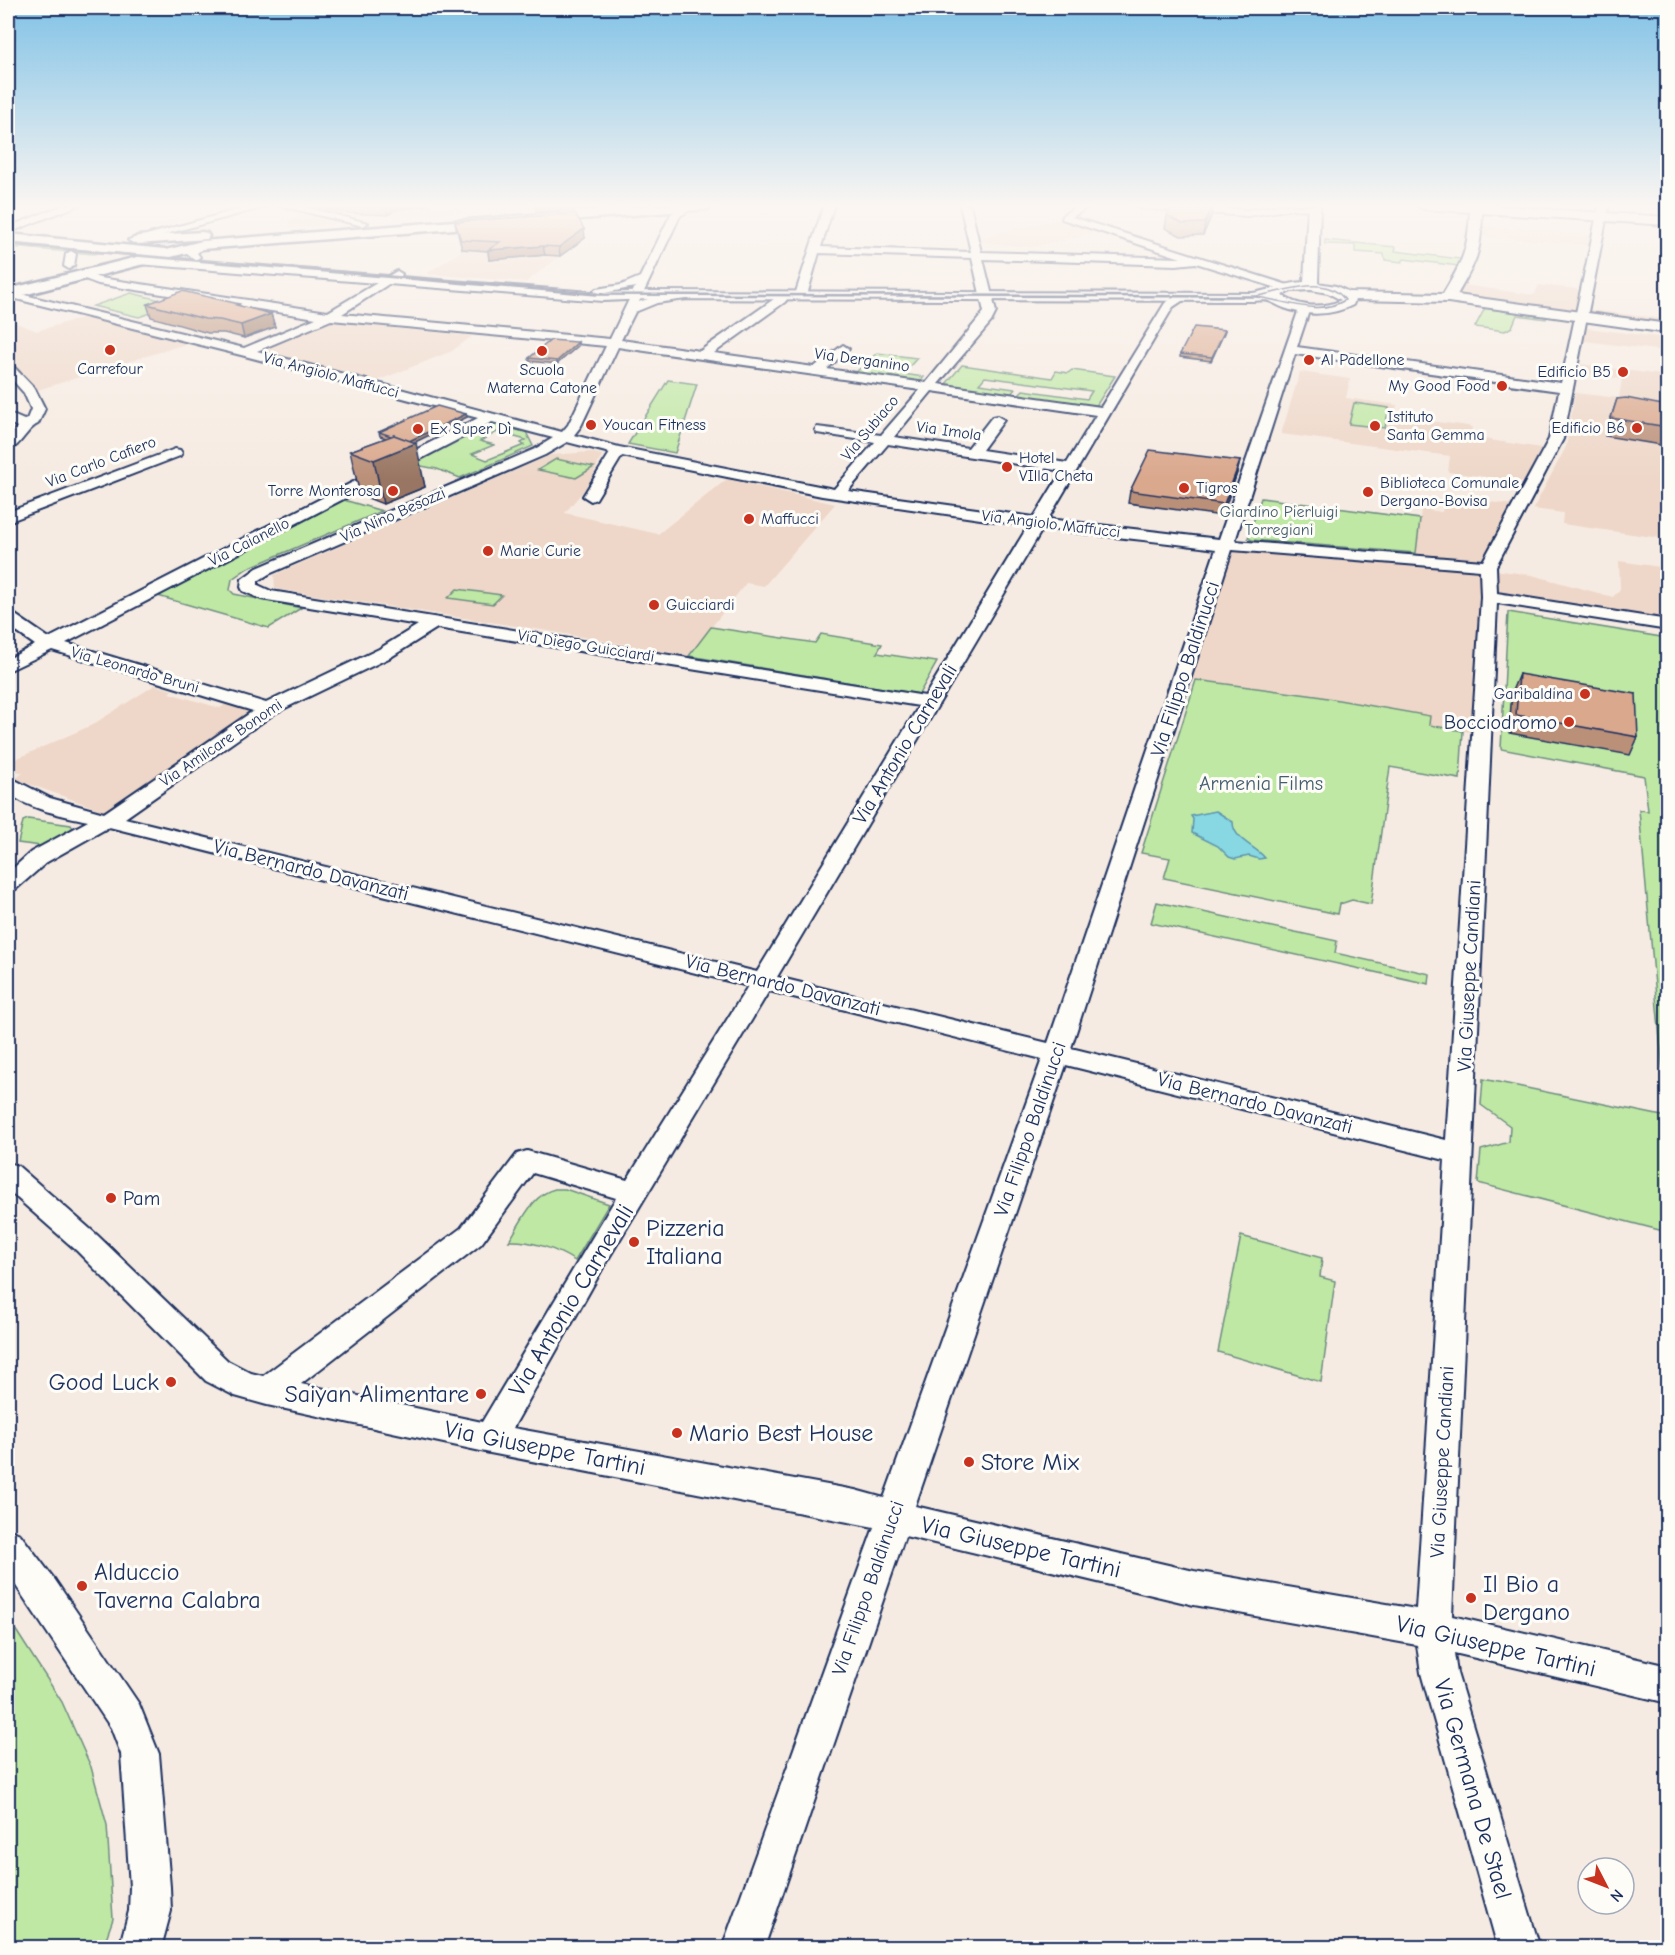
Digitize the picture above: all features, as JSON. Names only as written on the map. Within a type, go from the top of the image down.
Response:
[{"type":"street","name":"Via Angiolo Maffucci","points":[[17,296],[245,352],[612,449],[838,494],[1038,523],[1226,545],[1488,566]]},
{"type":"street","name":"Via Derganino","points":[[198,296],[328,316],[613,343],[1106,412]]},
{"type":"street","points":[[245,352],[328,316],[360,296]]},
{"type":"street","points":[[601,296],[630,308],[630,310]]},
{"type":"street","points":[[566,436],[576,421],[636,296]]},
{"type":"street","points":[[630,310],[658,300],[684,296]]},
{"type":"street","points":[[703,355],[783,296]]},
{"type":"street","name":"Via Subiaco","points":[[838,494],[987,319],[990,312],[987,296]]},
{"type":"street","points":[[1070,296],[1103,299],[1197,297]]},
{"type":"street","points":[[1164,296],[1261,296]]},
{"type":"street","points":[[1240,296],[1269,298],[1304,308],[1339,307],[1348,302],[1347,296]]},
{"type":"street","points":[[1276,296],[1286,303]]},
{"type":"street","points":[[1359,296],[1448,298],[1668,329]]},
{"type":"street","points":[[1488,566],[1556,439],[1567,388],[1571,341],[1581,317],[1585,296]]},
{"type":"street","name":"Via Antonio Carnevali","points":[[490,1438],[594,1258],[764,980],[1169,305],[1179,299]]},
{"type":"street","name":"Via Filippo Baldinucci","points":[[743,1947],[1057,1053],[1292,350],[1304,308]]},
{"type":"street","points":[[818,370],[843,349]]},
{"type":"street","points":[[1292,350],[1567,388]]},
{"type":"street","points":[[8,368],[30,392],[38,409],[33,421],[25,425],[8,446]]},
{"type":"street","points":[[8,417],[25,425]]},
{"type":"street","name":"Via Caianello","points":[[8,666],[490,417]]},
{"type":"street","points":[[972,453],[997,420]]},
{"type":"street","points":[[540,452],[537,429],[576,421]]},
{"type":"street","name":"Via Imola","points":[[822,430],[1072,468]]},
{"type":"street","name":"Via Nino Besozzi","points":[[248,583],[263,571],[540,452],[566,436]]},
{"type":"street","points":[[591,496],[612,449]]},
{"type":"street","name":"Via Nino Besozzi","points":[[540,452],[612,449]]},
{"type":"street","name":"Via Carlo Cafiero","points":[[8,517],[175,453]]},
{"type":"street","name":"Via Giuseppe Candiani","points":[[1433,1630],[1490,597],[1488,566]]},
{"type":"street","name":"Via Diego Guicciardi","points":[[248,583],[249,587],[267,595],[930,702]]},
{"type":"street","points":[[1490,597],[1668,626]]},
{"type":"street","name":"Via Leonardo Bruni","points":[[8,618],[38,640],[50,645],[268,709]]},
{"type":"street","name":"Via Amilcare Bonomi","points":[[8,884],[39,856],[107,820],[268,709],[386,653],[434,622]]},
{"type":"street","name":"Via Bernardo Davanzati","points":[[8,784],[20,794],[40,802],[107,820],[1459,1153]]},
{"type":"street","name":"Via Antonio Carnevali","points":[[267,1390],[471,1236],[527,1161],[635,1193]]},
{"type":"street","name":"Via Giuseppe Tartini","points":[[13,1179],[87,1243],[217,1371],[246,1386],[490,1438],[821,1499],[1194,1588],[1433,1630],[1668,1685]]},
{"type":"street","points":[[8,1546],[42,1592],[126,1717],[140,1755],[150,1911],[140,1947]]},
{"type":"street","name":"Via Germana De Stael","points":[[1433,1630],[1439,1673],[1519,1947]]},
{"type":"shaded area","points":[[1585,296],[1582,309],[1667,319],[1667,328],[1449,297]]},
{"type":"shaded area","points":[[88,316],[195,341],[31,392],[8,366],[8,320],[37,331]]},
{"type":"shaded area","points":[[330,322],[472,336],[452,351],[374,382],[259,352]]},
{"type":"shaded area","points":[[1579,327],[1666,338],[1664,351],[1577,340]]},
{"type":"shaded area","points":[[1580,364],[1667,376],[1667,539],[1562,524],[1563,513],[1533,509],[1566,447],[1575,393],[1619,398],[1622,379],[1578,372]]},
{"type":"shaded area","name":"Istituto Santa Gemma","points":[[1300,372],[1350,379],[1346,398],[1397,405],[1395,417],[1472,427],[1471,437],[1541,448],[1525,482],[1448,472],[1450,456],[1281,434]]},
{"type":"shaded area","name":"Marie Curie","points":[[590,452],[602,455],[589,484],[565,513],[658,534],[727,479],[835,504],[764,586],[746,583],[689,656],[548,631],[275,589],[274,575],[551,455]]},
{"type":"shaded area","points":[[1445,496],[1520,506],[1488,569],[1532,575],[1613,597],[1620,589],[1619,561],[1667,568],[1667,625],[1489,596],[1482,734],[1429,725],[1429,716],[1316,696],[1182,678],[1226,545],[1415,560],[1421,509],[1442,512]]},
{"type":"shaded area","points":[[155,685],[172,690],[169,693],[220,708],[226,704],[252,712],[107,812],[15,779],[23,773],[13,770],[17,767],[9,762],[92,725]]},
{"type":"green space","points":[[122,296],[145,296],[177,304],[139,317],[93,306]]},
{"type":"green space","points":[[1485,308],[1547,317],[1546,319],[1517,315],[1512,327],[1505,331],[1475,327]]},
{"type":"green space","points":[[877,353],[917,358],[903,374],[924,377],[920,382],[855,373]]},
{"type":"green space","points":[[962,365],[1052,378],[1056,371],[1068,373],[1072,370],[1115,376],[1096,406],[1018,395],[1023,390],[1087,399],[1092,391],[985,377],[979,384],[1015,389],[1011,394],[945,385]]},
{"type":"green space","points":[[668,380],[697,384],[675,453],[628,444]]},
{"type":"green space","points":[[1354,403],[1389,408],[1385,428],[1349,424]]},
{"type":"green space","points":[[491,423],[526,432],[533,446],[460,478],[437,469],[411,464]],"holes":[[[497,432],[526,440],[521,443],[524,445],[487,460],[472,454],[494,445],[480,441]]]},
{"type":"green space","points":[[556,459],[594,467],[576,478],[538,470]]},
{"type":"green space","name":"Giardino Pierluigi Torregiani","points":[[1261,498],[1420,519],[1416,553],[1252,540],[1248,538]]},
{"type":"green space","points":[[344,500],[382,511],[248,568],[232,579],[230,590],[234,594],[301,608],[269,628],[158,596]]},
{"type":"green space","points":[[457,589],[502,595],[493,604],[448,598]]},
{"type":"green space","name":"Garibaldina","points":[[1508,612],[1667,638],[1667,1117],[1639,810],[1648,811],[1644,776],[1501,749]]},
{"type":"green space","points":[[711,627],[815,643],[821,634],[882,644],[877,653],[937,662],[919,694],[689,656]]},
{"type":"green space","name":"Armenia Films","points":[[1196,680],[1316,696],[1430,716],[1429,725],[1463,731],[1460,779],[1390,767],[1371,904],[1352,900],[1340,904],[1338,914],[1164,878],[1170,858],[1141,853]]},
{"type":"green space","points":[[28,819],[71,825],[75,832],[49,847],[18,843],[23,821]]},
{"type":"green space","points":[[1157,902],[1337,941],[1335,953],[1430,974],[1429,984],[1151,923]]},
{"type":"green space","points":[[1483,1079],[1667,1117],[1667,1232],[1478,1183],[1481,1150],[1509,1142],[1510,1126],[1481,1105]]},
{"type":"green space","points":[[565,1189],[609,1204],[575,1261],[543,1246],[509,1241],[534,1203],[547,1192]]},
{"type":"green space","points":[[1241,1236],[1322,1258],[1320,1277],[1335,1281],[1321,1382],[1218,1352]]},
{"type":"green space","points":[[8,1618],[62,1702],[91,1767],[107,1825],[113,1919],[103,1947],[8,1947]]},
{"type":"water","points":[[1216,811],[1233,822],[1237,834],[1265,858],[1249,856],[1235,859],[1229,857],[1218,846],[1192,833],[1193,819],[1191,816]]},
{"type":"building","points":[[168,296],[205,296],[271,314],[241,325],[205,319],[147,304]]},
{"type":"building","points":[[1194,327],[1225,330],[1212,357],[1180,354]]},
{"type":"building","points":[[551,340],[578,342],[557,361],[529,358]]},
{"type":"building","points":[[1626,398],[1668,406],[1668,427],[1611,418],[1617,399]]},
{"type":"building","name":"Ex Super Dì","points":[[437,406],[466,414],[409,441],[379,432]]},
{"type":"building","points":[[394,435],[416,443],[374,460],[350,451]]},
{"type":"building","name":"Tigros","points":[[1150,450],[1240,461],[1224,504],[1130,491]]},
{"type":"building","points":[[1519,674],[1636,694],[1638,737],[1516,715]]},
{"type":"tram line","points":[[1003,296],[1256,297],[1301,306],[1324,307],[1345,300],[1341,296]]},
{"type":"place","name":"Carrefour","points":[[110,350]]},
{"type":"place","name":"Scuola Materna Catone","points":[[542,351]]},
{"type":"place","name":"Al Padellone","points":[[1309,360]]},
{"type":"place","name":"Edificio B5","points":[[1623,372]]},
{"type":"place","name":"My Good Food","points":[[1502,386]]},
{"type":"place","name":"Youcan Fitness","points":[[591,425]]},
{"type":"place","name":"Istituto Santa Gemma","points":[[1375,426]]},
{"type":"place","name":"Edificio B6","points":[[1637,428]]},
{"type":"place","name":"Ex Super Dì","points":[[418,429]]},
{"type":"place","name":"Hotel VIlla Cheta","points":[[1007,467]]},
{"type":"place","name":"Tigros","points":[[1184,488]]},
{"type":"place","name":"Torre Monterosa","points":[[393,491]]},
{"type":"place","name":"Biblioteca Comunale Dergano-Bovisa","points":[[1368,492]]},
{"type":"place","name":"Maffucci","points":[[749,519]]},
{"type":"place","name":"Marie Curie","points":[[488,551]]},
{"type":"place","name":"Guicciardi","points":[[654,605]]},
{"type":"place","name":"Garibaldina","points":[[1585,694]]},
{"type":"place","name":"Bocciodromo","points":[[1569,722]]},
{"type":"place","name":"Pam","points":[[111,1198]]},
{"type":"place","name":"Pizzeria Italiana","points":[[634,1242]]},
{"type":"place","name":"Good Luck","points":[[171,1382]]},
{"type":"place","name":"Saiyan Alimentare","points":[[481,1394]]},
{"type":"place","name":"Mario Best House","points":[[677,1433]]},
{"type":"place","name":"Store Mix","points":[[969,1462]]},
{"type":"place","name":"Alduccio Taverna Calabra","points":[[82,1586]]},
{"type":"place","name":"Il Bio a Dergano","points":[[1471,1598]]}]
